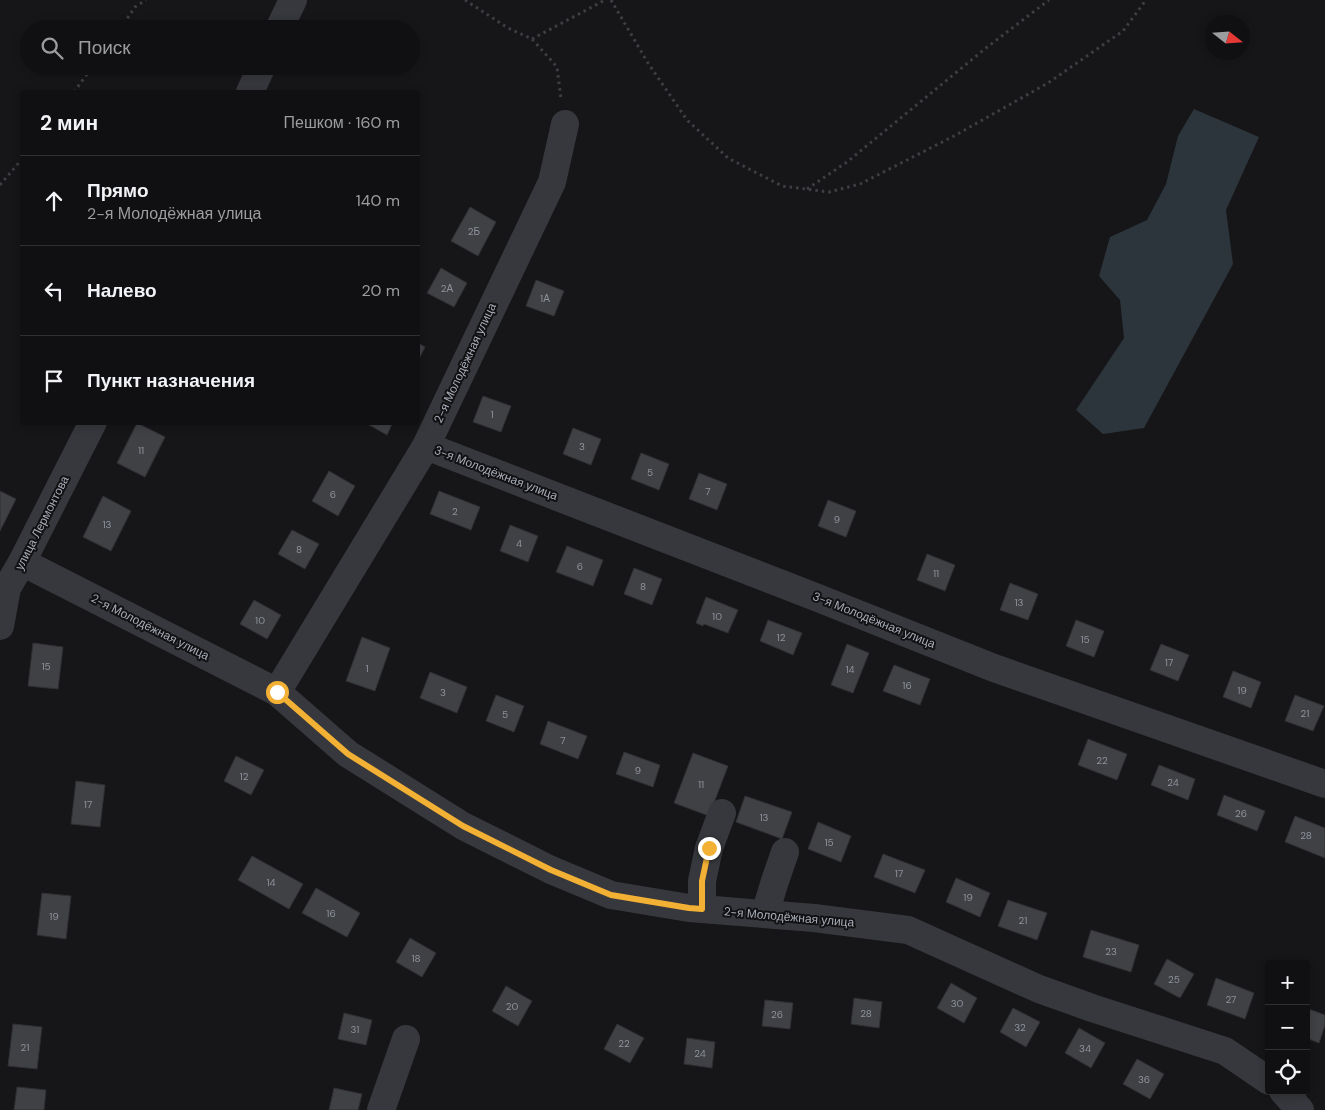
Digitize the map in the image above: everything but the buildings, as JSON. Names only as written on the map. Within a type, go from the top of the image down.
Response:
[{"type":"street","points":[[283,20],[293,0]]},
{"type":"street","points":[[251,90],[258,75]]},
{"type":"street","name":"2-я Молодёжная улица","points":[[277,692],[426,446],[552,182],[565,124]]},
{"type":"street","name":"улица Лермонтова","points":[[0,626],[4,586],[22,562],[91,425]]},
{"type":"street","name":"3-я Молодёжная улица","points":[[426,446],[994,668],[1325,784]]},
{"type":"street","name":"2-я Молодёжная улица","points":[[22,562],[277,692],[348,754],[463,826],[551,870],[611,895],[689,908],[814,918],[908,930],[1039,989],[1226,1051],[1265,1078]]},
{"type":"street","points":[[702,909],[702,881],[709,848],[722,813]]},
{"type":"street","points":[[765,914],[785,852]]},
{"type":"street","points":[[381,1110],[406,1040]]},
{"type":"street","points":[[1287,1095],[1300,1110]]},
{"type":"path","points":[[126,20],[135,7],[146,0]]},
{"type":"path","points":[[464,0],[508,28],[532,39],[557,67],[565,124]]},
{"type":"path","points":[[532,39],[605,0]]},
{"type":"path","points":[[611,0],[648,63],[687,120],[728,158],[782,186],[829,192],[860,184],[954,136],[1048,83],[1123,31],[1146,0]]},
{"type":"path","points":[[807,189],[847,162],[986,48],[1048,0]]},
{"type":"path","points":[[75,90],[86,75]]},
{"type":"path","points":[[0,185],[20,161]]},
{"type":"shaded area","points":[[1194,109],[1259,137],[1226,210],[1233,264],[1144,428],[1103,434],[1076,410],[1124,338],[1120,300],[1099,276],[1110,237],[1147,220],[1166,184],[1178,136]]},
{"type":"route","points":[[277,692],[348,754],[463,826],[551,870],[611,895],[702,909],[702,881],[709,848]]}]
